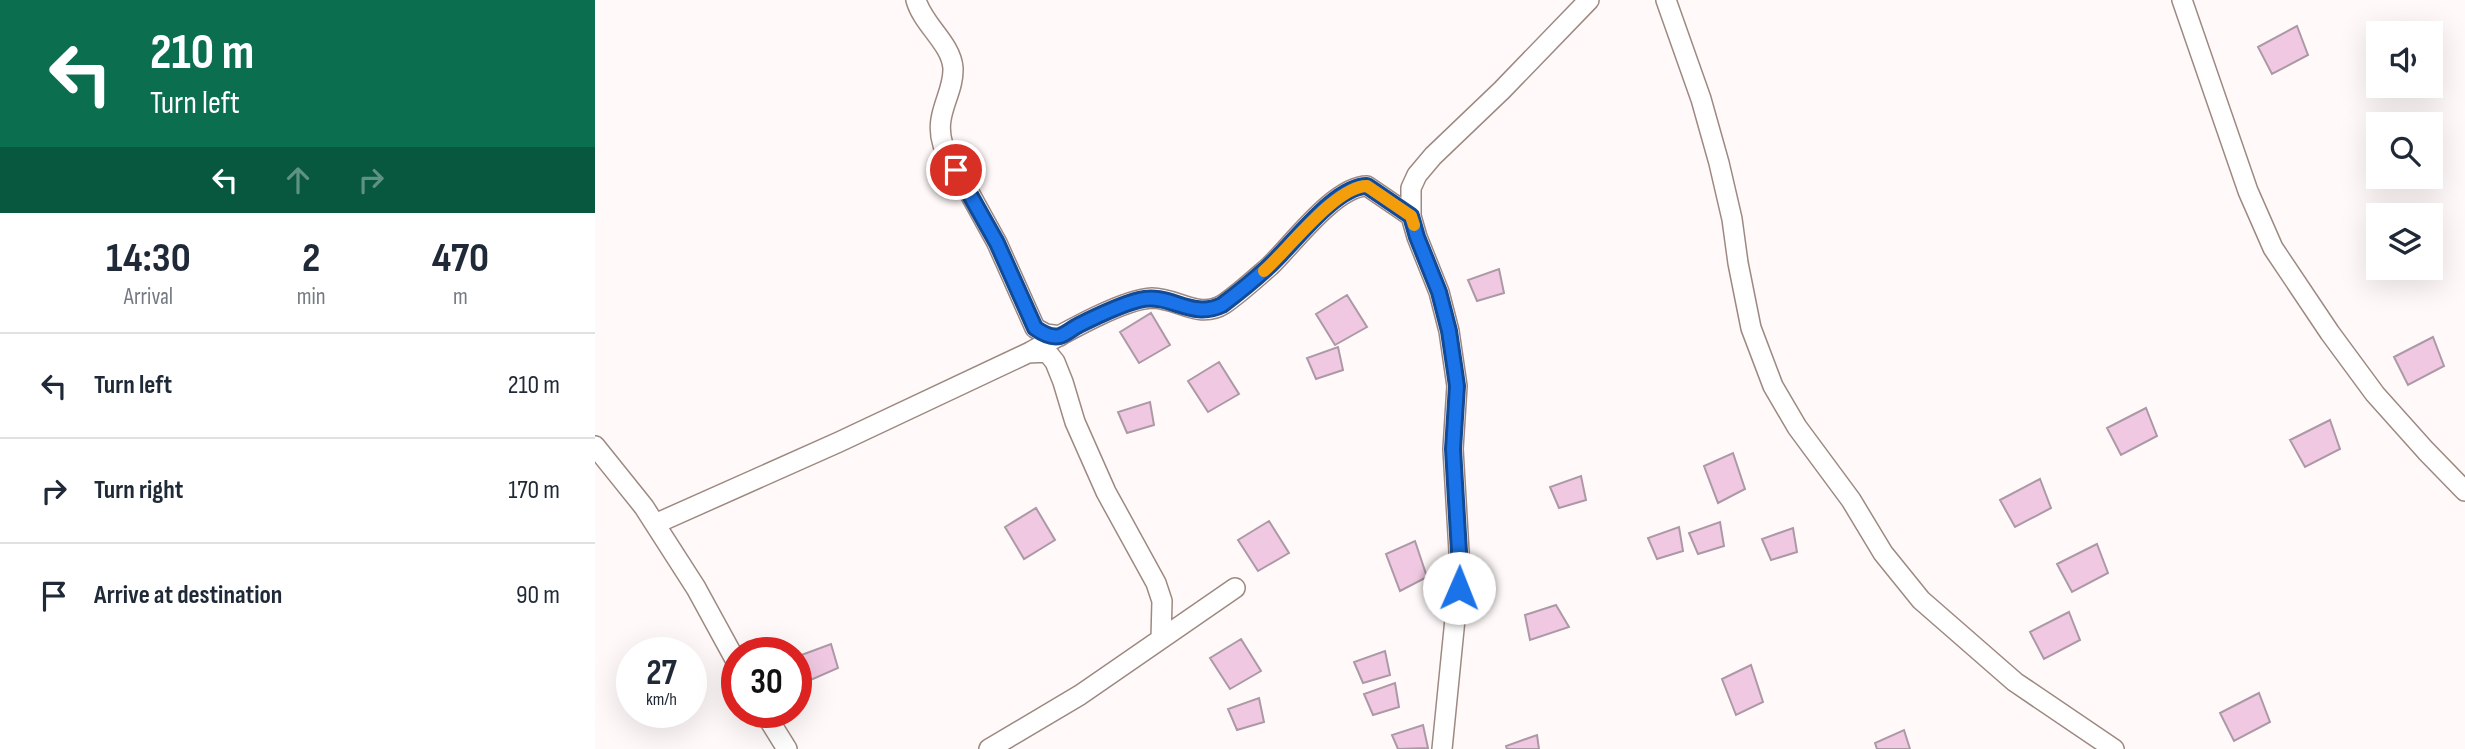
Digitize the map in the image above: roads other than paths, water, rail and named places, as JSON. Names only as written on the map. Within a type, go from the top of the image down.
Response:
[{"type":"street","points":[[916,0],[928,25],[952,62],[952,78],[940,123],[943,145],[997,243],[1035,328],[1046,334],[1060,336]]},
{"type":"street","points":[[1442,749],[1460,569],[1453,449],[1457,386],[1449,331],[1442,305],[1411,216],[1411,188],[1433,156],[1502,90],[1589,0]]},
{"type":"street","points":[[1666,0],[1701,99],[1719,163],[1732,219],[1751,328],[1773,386],[1797,427],[1850,500],[1883,553],[1921,600],[2015,682],[2114,749]]},
{"type":"street","points":[[2182,0],[2248,191],[2273,248],[2375,394],[2425,451],[2465,491]]},
{"type":"street","points":[[655,524],[1138,300],[1164,300],[1191,310],[1213,309],[1222,305],[1269,267],[1334,201],[1359,186],[1367,186],[1411,216]]},
{"type":"street","points":[[1028,353],[1047,352],[1055,362],[1075,422],[1106,492],[1156,583],[1162,601],[1161,639]]},
{"type":"street","points":[[595,446],[655,524],[696,588],[723,637]]},
{"type":"street","points":[[989,749],[1080,695],[1235,588]]},
{"type":"street","points":[[774,728],[787,749]]}]
